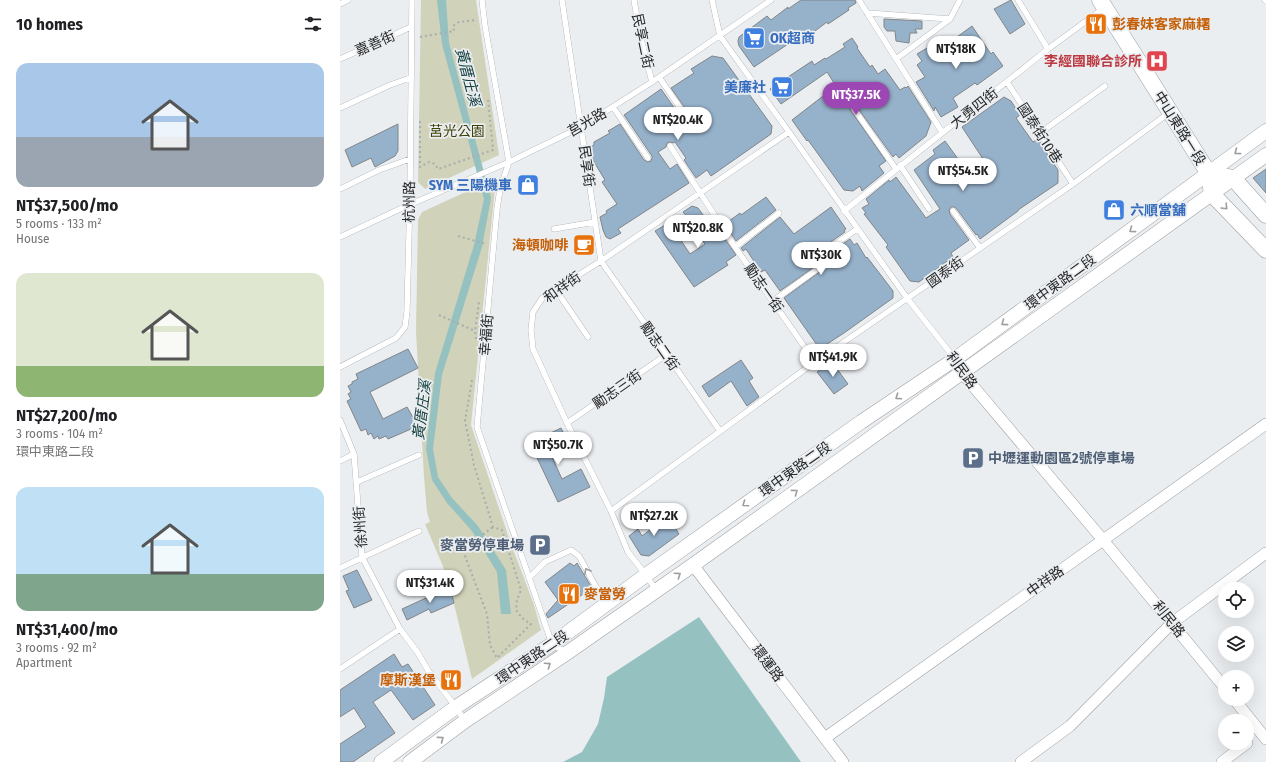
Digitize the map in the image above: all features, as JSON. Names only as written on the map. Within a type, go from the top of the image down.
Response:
[{"type":"main road","name":"中山東路一段","points":[[1102,4],[1209,174]]},
{"type":"main road","points":[[1266,215],[1233,178],[1209,174],[1212,194],[1266,250]]},
{"type":"street","name":"環中東路二段","points":[[381,762],[456,707],[552,644],[861,422],[954,359],[1266,131]]},
{"type":"street","name":"環中東路二段","points":[[410,762],[465,721],[567,653],[693,565],[1266,155]]},
{"type":"street","name":"利民路","points":[[962,373],[1218,679]]},
{"type":"street","name":"中祥路","points":[[825,738],[1266,424]]},
{"type":"street","points":[[1022,762],[1070,726],[1172,623],[1266,553]]},
{"type":"street","name":"環運路","points":[[693,565],[843,762]]},
{"type":"street","points":[[1240,706],[1264,733],[1254,739]]},
{"type":"street","points":[[1222,762],[1238,750]]},
{"type":"lane","points":[[340,4],[348,0]]},
{"type":"lane","name":"杭州路","points":[[340,367],[396,338],[405,327],[407,311],[412,0]]},
{"type":"lane","name":"幸福街","points":[[482,0],[485,26],[509,162],[500,189],[497,209],[477,427],[552,644]]},
{"type":"lane","name":"民享街","points":[[562,0],[601,261]]},
{"type":"lane","name":"民享二街","points":[[634,0],[640,35],[652,82]]},
{"type":"lane","points":[[712,0],[720,36]]},
{"type":"lane","name":"莒光路","points":[[340,237],[409,205],[509,162],[581,127],[652,82],[771,0]]},
{"type":"lane","points":[[859,0],[942,132]]},
{"type":"lane","points":[[896,59],[950,19],[960,0]]},
{"type":"lane","points":[[1018,0],[1048,49]]},
{"type":"lane","name":"大勇四街","points":[[844,210],[1007,82],[1102,4]]},
{"type":"lane","points":[[867,13],[950,19]]},
{"type":"lane","name":"嘉善街","points":[[340,59],[411,27]]},
{"type":"lane","name":"利民路","points":[[720,36],[857,229],[954,359],[962,373]]},
{"type":"lane","points":[[659,77],[693,126]]},
{"type":"lane","points":[[340,108],[390,84],[410,78]]},
{"type":"lane","name":"國泰街10巷","points":[[1007,82],[1073,184]]},
{"type":"lane","points":[[1040,133],[1105,86]]},
{"type":"lane","points":[[613,107],[648,158]]},
{"type":"lane","points":[[854,109],[929,209]]},
{"type":"lane","name":"國泰街","points":[[611,511],[815,362],[1073,184],[1170,112]]},
{"type":"lane","name":"和祥街","points":[[656,590],[628,552],[611,511],[567,423],[533,349],[531,330],[533,312],[543,298],[601,261],[789,132]]},
{"type":"lane","name":"勵志一街","points":[[670,146],[735,247],[815,362]]},
{"type":"lane","points":[[340,189],[380,170],[410,159]]},
{"type":"lane","points":[[953,211],[980,248]]},
{"type":"lane","points":[[735,247],[779,213]]},
{"type":"lane","points":[[554,229],[595,222]]},
{"type":"lane","points":[[815,258],[857,229]]},
{"type":"lane","name":"勵志二街","points":[[601,261],[720,431]]},
{"type":"lane","points":[[773,301],[819,268]]},
{"type":"lane","points":[[556,290],[588,337]]},
{"type":"lane","name":"勵志三街","points":[[567,423],[666,355]]},
{"type":"lane","name":"徐州街","points":[[340,420],[354,454],[362,557],[400,629],[465,721]]},
{"type":"lane","points":[[340,461],[354,454]]},
{"type":"lane","points":[[357,482],[419,455]]},
{"type":"lane","points":[[340,568],[419,531]]},
{"type":"lane","points":[[529,578],[545,562],[571,550],[579,556],[606,605]]},
{"type":"lane","points":[[340,669],[400,629]]},
{"type":"lane","points":[[552,644],[567,653]]},
{"type":"path","points":[[420,31],[420,38],[454,31],[453,26],[459,22],[481,20]]},
{"type":"path","points":[[420,114],[420,167],[429,162],[435,164],[438,169],[493,150],[488,97]]},
{"type":"path","points":[[458,236],[486,244]]},
{"type":"path","points":[[439,316],[475,331]]},
{"type":"path","points":[[469,545],[494,528]]},
{"type":"green space","name":"莒光公園","points":[[421,0],[476,0],[499,155],[425,189],[418,182]]},
{"type":"green space","name":"莒光公園","points":[[496,178],[471,425],[510,541],[534,605],[541,630],[472,679],[450,587],[425,524],[430,522],[427,512],[424,477],[416,331],[418,220],[422,212]]},
{"type":"water","points":[[437,0],[446,0],[449,43],[491,198],[482,247],[442,375],[433,449],[438,477],[452,498],[478,526],[506,570],[511,614],[501,614],[497,572],[472,531],[447,503],[432,480],[426,449],[435,373],[474,245],[484,199],[442,44]]},
{"type":"water","points":[[699,617],[801,762],[563,762],[582,752],[598,724],[607,677]]},
{"type":"building","points":[[801,0],[855,0],[856,3],[848,8],[849,10],[828,24],[827,22],[803,40],[800,36],[754,67],[739,46],[739,37],[767,16],[771,20],[788,7],[788,9]]},
{"type":"building","points":[[1011,0],[1025,24],[1010,34],[994,9]]},
{"type":"building","points":[[884,19],[922,21],[922,29],[915,29],[917,33],[910,33],[909,43],[896,41],[895,31],[887,31],[884,27]]},
{"type":"building","points":[[972,26],[991,54],[993,52],[1003,66],[977,85],[975,83],[953,98],[958,107],[941,117],[935,107],[934,111],[916,82],[925,77],[917,65],[922,61],[917,54],[927,48],[934,60],[950,49],[946,45]]},
{"type":"building","points":[[852,38],[870,67],[872,65],[878,74],[885,69],[900,90],[908,86],[931,122],[926,136],[899,158],[896,154],[893,157],[857,107],[854,105],[851,106],[851,111],[886,161],[879,166],[884,173],[862,191],[860,186],[853,191],[844,190],[792,120],[836,86],[827,72],[781,104],[770,89],[812,61],[814,65],[825,58],[826,59],[845,47],[843,44]]},
{"type":"building","points":[[712,56],[723,58],[772,126],[771,134],[711,176],[707,170],[696,178],[684,160],[686,158],[675,142],[667,143],[666,147],[658,152],[670,169],[677,164],[689,183],[618,229],[621,233],[610,239],[606,237],[600,217],[617,204],[602,182],[605,180],[594,162],[590,147],[594,145],[594,142],[610,133],[608,131],[620,124],[644,160],[648,162],[651,161],[652,156],[624,115],[661,89],[689,129],[693,131],[696,130],[697,125],[671,88],[694,73],[691,69]]},
{"type":"building","points":[[1004,97],[1011,101],[1020,115],[1016,118],[1033,142],[1038,139],[1058,170],[1058,183],[1018,210],[980,239],[956,208],[951,207],[949,210],[950,214],[969,240],[951,253],[953,257],[919,282],[910,281],[886,247],[888,245],[864,214],[866,213],[862,208],[869,204],[866,199],[889,180],[890,182],[896,177],[926,218],[940,209],[914,170],[935,154],[933,150],[945,141],[966,170],[983,159],[962,127]]},
{"type":"building","points":[[398,124],[398,151],[395,156],[375,167],[371,158],[352,167],[345,150]]},
{"type":"building","points":[[1266,169],[1266,193],[1253,178]]},
{"type":"building","points":[[766,197],[776,210],[736,241],[725,224],[740,213],[741,215]]},
{"type":"building","points":[[692,206],[698,208],[715,231],[718,229],[736,255],[726,262],[728,265],[694,287],[655,231],[667,224],[673,231],[674,230],[690,254],[705,244],[690,222],[691,221],[683,212]]},
{"type":"building","points":[[831,207],[846,229],[844,230],[845,232],[813,254],[811,260],[817,262],[850,239],[854,245],[857,243],[866,258],[867,257],[893,291],[893,298],[824,346],[817,345],[784,298],[821,271],[823,268],[822,265],[817,265],[780,291],[765,270],[761,272],[746,249],[743,251],[741,248],[780,217],[794,234]]},
{"type":"building","points":[[408,349],[418,368],[370,392],[383,419],[407,407],[418,426],[388,439],[386,436],[379,439],[378,436],[374,439],[371,433],[368,435],[366,429],[361,431],[347,401],[351,399],[348,394],[351,392],[348,386],[358,379],[356,374]]},
{"type":"building","points":[[741,360],[753,378],[749,381],[759,397],[747,406],[731,381],[709,397],[702,386]]},
{"type":"building","points":[[832,362],[848,384],[834,394],[817,372]]},
{"type":"building","points":[[561,428],[570,446],[551,455],[562,479],[581,469],[590,487],[558,502],[530,443]]},
{"type":"building","points":[[668,516],[679,534],[649,556],[641,555],[629,536],[638,529],[642,536]]},
{"type":"building","name":"麥當勞","points":[[570,563],[574,566],[577,563],[592,588],[548,618],[546,614],[558,600],[545,582]]},
{"type":"building","points":[[357,570],[372,600],[354,608],[346,591],[349,590],[343,576]]},
{"type":"building","points":[[450,587],[454,603],[431,613],[429,609],[407,620],[402,609]]},
{"type":"building","points":[[394,654],[402,667],[408,664],[435,705],[413,720],[391,690],[373,702],[395,733],[353,762],[340,762],[340,744],[366,727],[354,708],[340,717],[340,690]]},
{"type":"place","name":"彭春妹客家麻糬","points":[[1096,24]]},
{"type":"place","name":"OK超商","points":[[754,38]]},
{"type":"place","name":"李經國聯合診所","points":[[1157,61]]},
{"type":"place","name":"美廉社","points":[[782,87]]},
{"type":"place","name":"SYM 三陽機車","points":[[528,185]]},
{"type":"place","name":"六順當舖","points":[[1114,210]]},
{"type":"place","name":"海頓咖啡","points":[[584,245]]},
{"type":"place","name":"中壢運動園區2號停車場","points":[[973,458]]},
{"type":"place","name":"麥當勞停車場","points":[[540,545]]},
{"type":"place","name":"麥當勞","points":[[569,594]]},
{"type":"place","name":"摩斯漢堡","points":[[451,680]]},
{"type":"water label","name":"黃厝庄溪","points":[[468,77]]},
{"type":"water label","name":"黃厝庄溪","points":[[422,410]]}]
